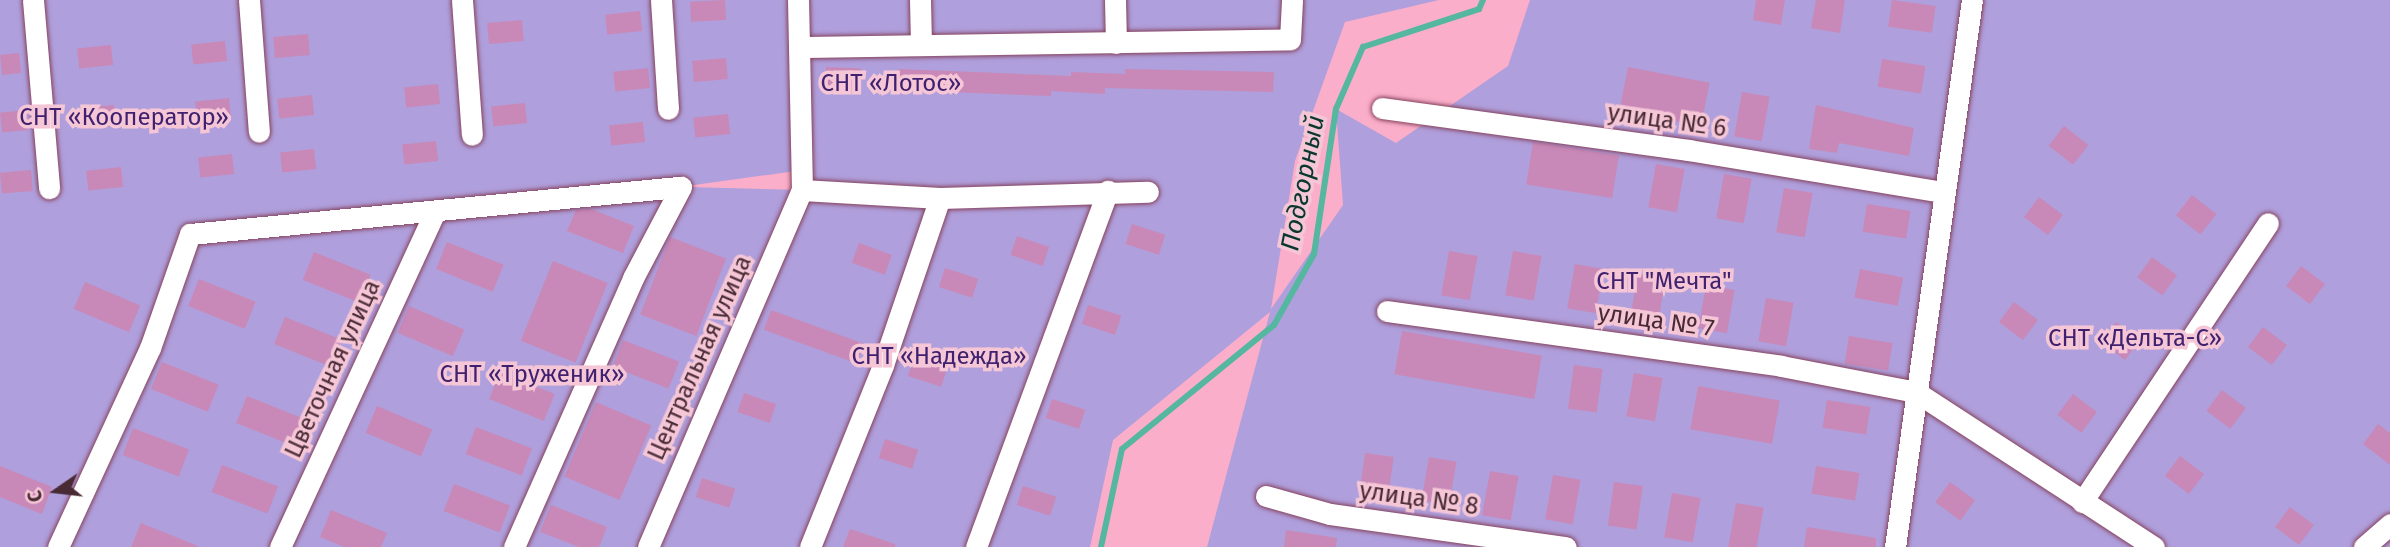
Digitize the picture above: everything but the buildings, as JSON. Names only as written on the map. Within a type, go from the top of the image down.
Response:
[{"type":"street","points":[[33,0],[50,188]]},
{"type":"street","points":[[249,0],[259,132]]},
{"type":"street","points":[[462,0],[472,135]]},
{"type":"street","points":[[661,0],[668,109]]},
{"type":"street","points":[[798,0],[802,190],[940,198],[1108,191],[1148,192]]},
{"type":"street","points":[[920,0],[921,45]]},
{"type":"street","points":[[1115,0],[1116,43]]},
{"type":"street","points":[[800,47],[1290,39],[1292,0]]},
{"type":"street","points":[[1895,547],[1972,0]]},
{"type":"street","name":"улица № 6","points":[[1381,108],[1689,150],[1944,192]]},
{"type":"street","points":[[58,547],[150,348],[190,234],[434,214],[681,187],[633,278],[514,547]]},
{"type":"street","name":"Центральная улица","points":[[648,547],[802,190]]},
{"type":"street","points":[[976,547],[1108,191]]},
{"type":"street","points":[[810,547],[883,366],[940,198]]},
{"type":"street","name":"Цветочная улица","points":[[280,547],[434,214]]},
{"type":"street","points":[[2082,502],[2268,223]]},
{"type":"street","name":"улица № 7","points":[[1387,311],[1781,366],[1916,392]]},
{"type":"street","points":[[1916,392],[2154,547]]},
{"type":"street","name":"улица № 8","points":[[1266,496],[1330,514],[1566,547]]},
{"type":"street","points":[[2364,547],[2390,524]]},
{"type":"green space","points":[[0,0],[1439,0],[1345,22],[1295,161],[1271,309],[1343,205],[1336,109],[1396,143],[1508,66],[1530,0],[2390,0],[2390,547],[1207,547],[1270,312],[1113,440],[1090,547],[0,547]],"holes":[[[810,169],[801,190],[687,187],[687,186]]]},
{"type":"waterway","name":"Подгорный","points":[[1101,547],[1122,449],[1274,325],[1314,254],[1336,109],[1363,47],[1479,9],[1483,0]]},
{"type":"park label","name":"СНТ «Лотос»","points":[[891,84]]},
{"type":"park label","name":"СНТ «Кооператор»","points":[[124,118]]},
{"type":"park label","name":"СНТ \"Мечта\"","points":[[1664,282]]},
{"type":"park label","name":"СНТ «Дельта-С»","points":[[2135,339]]},
{"type":"park label","name":"СНТ «Надежда»","points":[[939,357]]},
{"type":"park label","name":"СНТ «Труженик»","points":[[532,375]]}]
